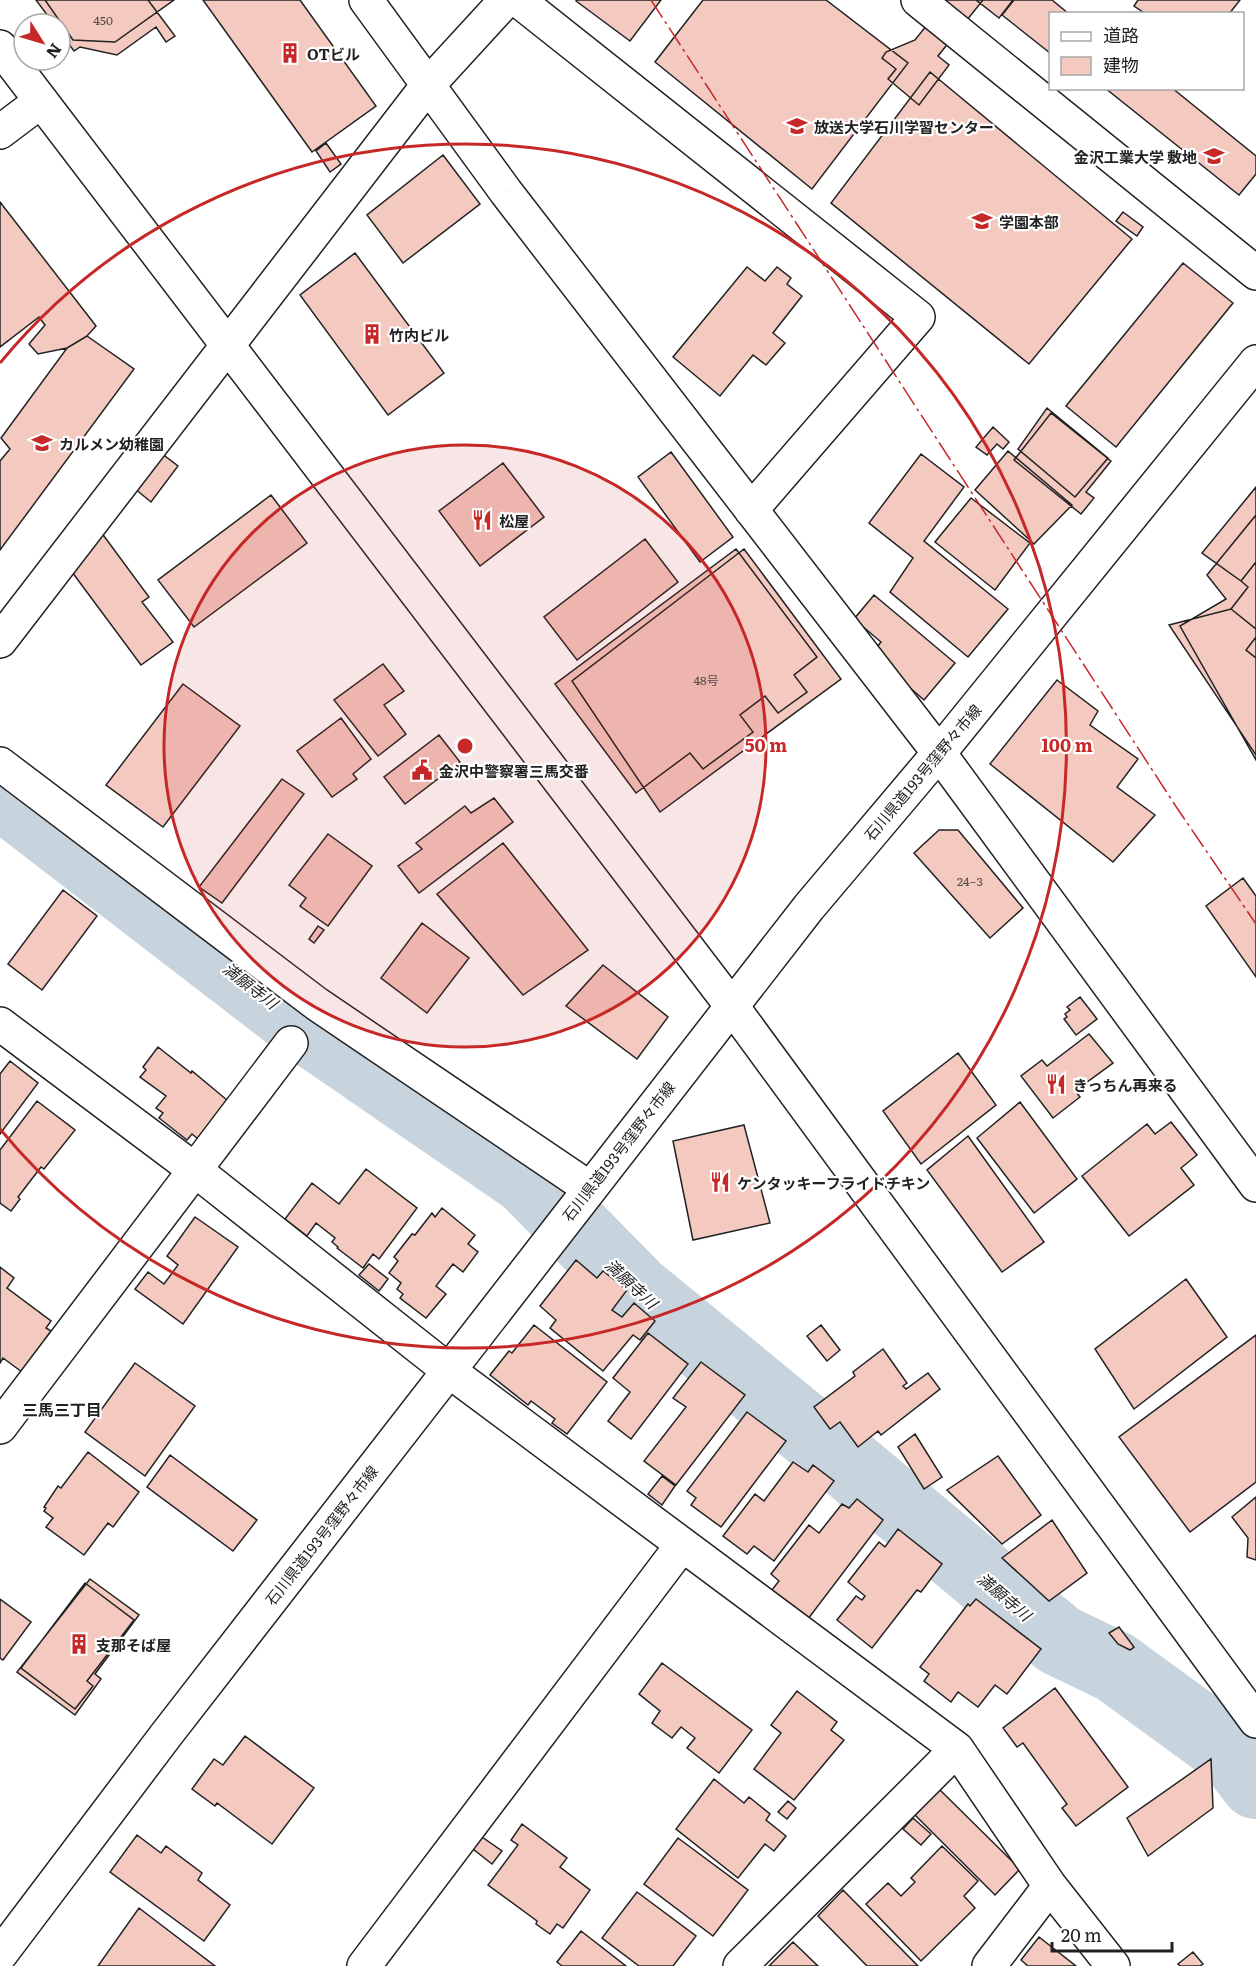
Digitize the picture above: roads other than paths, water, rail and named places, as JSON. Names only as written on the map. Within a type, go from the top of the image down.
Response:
[{"type":"street","points":[[366,0],[506,192],[939,753],[1256,1185]]},
{"type":"street","points":[[0,641],[428,85],[506,0]]},
{"type":"street","points":[[518,0],[918,317],[751,510]]},
{"type":"street","points":[[918,0],[1256,273]]},
{"type":"street","points":[[0,47],[731,1005],[1251,1704]]},
{"type":"street","points":[[0,132],[41,101]]},
{"type":"street","name":"石川県道193号窪野々市線","points":[[0,1955],[166,1735],[731,1005],[1256,362]]},
{"type":"street","points":[[0,764],[317,1004],[575,1206]]},
{"type":"street","points":[[0,1024],[195,1170],[448,1370],[957,1749],[1050,1886],[1113,1966]]},
{"type":"street","points":[[4,1414],[291,1043]]},
{"type":"street","points":[[364,1966],[682,1545]]},
{"type":"street","points":[[740,1966],[957,1749]]},
{"type":"street","points":[[990,1966],[1050,1886]]},
{"type":"waterway","name":"満願寺川","points":[[0,792],[300,1023],[527,1179],[636,1290],[1059,1640],[1115,1667],[1233,1753],[1256,1783]]},
{"type":"place","name":"OTビル","points":[[290,53]]},
{"type":"place","name":"放送大学石川学習センター","points":[[797,126]]},
{"type":"place","name":"金沢工業大学 敷地","points":[[1214,156]]},
{"type":"place","name":"学園本部","points":[[982,221]]},
{"type":"place","name":"竹内ビル","points":[[372,334]]},
{"type":"place","name":"カルメン幼稚園","points":[[42,443]]},
{"type":"place","name":"松屋","points":[[482,520]]},
{"type":"place","name":"金沢中警察署三馬交番","points":[[422,770]]},
{"type":"place","name":"きっちん再来る","points":[[1056,1084]]},
{"type":"place","name":"ケンタッキーフライドチキン","points":[[720,1182]]},
{"type":"place","name":"支那そば屋","points":[[79,1644]]},
{"type":"district","name":"三馬三丁目","points":[[62,1409]]}]
